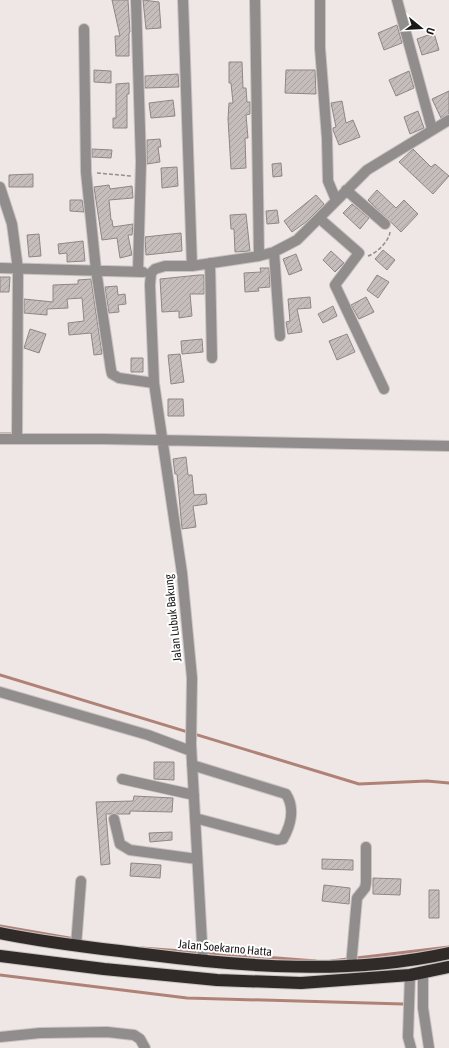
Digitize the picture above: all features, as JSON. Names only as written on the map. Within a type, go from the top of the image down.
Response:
[{"type":"highway","name":"Jalan Soekarno Hatta","points":[[0,934],[53,944],[285,968],[351,966],[449,953]]},
{"type":"highway","points":[[0,956],[104,969],[218,980],[301,983],[410,975],[449,967]]},
{"type":"street","points":[[136,0],[140,177],[138,271]]},
{"type":"street","points":[[183,0],[192,266]]},
{"type":"street","points":[[254,0],[259,256]]},
{"type":"street","points":[[320,0],[320,48],[327,138],[328,181],[336,200]]},
{"type":"street","points":[[397,0],[432,129]]},
{"type":"street","points":[[84,28],[86,172],[96,270],[112,374],[119,378],[154,384]]},
{"type":"street","points":[[0,268],[138,271],[151,273],[160,267],[192,266],[259,256],[274,252],[297,240],[367,170],[449,120]]},
{"type":"street","points":[[0,187],[12,224],[18,269],[17,437]]},
{"type":"street","points":[[346,190],[385,224]]},
{"type":"street","points":[[319,218],[359,252],[335,285],[384,389]]},
{"type":"street","points":[[274,252],[280,336]]},
{"type":"street","points":[[210,263],[212,358]]},
{"type":"street","name":"Jalan Lubuk Bakung","points":[[151,273],[150,285],[154,384],[160,416],[161,440],[182,573],[192,678],[193,714],[191,748],[202,959]]},
{"type":"street","points":[[0,439],[17,437],[449,446]]},
{"type":"street","points":[[0,692],[191,748]]},
{"type":"street","points":[[192,764],[286,794],[291,802],[288,831],[283,839],[276,840],[195,818]]},
{"type":"street","points":[[122,779],[194,795]]},
{"type":"street","points":[[114,819],[120,844],[130,850],[137,853],[197,859]]},
{"type":"street","points":[[351,966],[357,898],[365,888],[366,883],[366,848]]},
{"type":"street","points":[[76,946],[81,881]]},
{"type":"street","points":[[422,973],[424,1014],[429,1048]]},
{"type":"street","points":[[410,975],[408,1037],[411,1048]]},
{"type":"street","points":[[0,1037],[40,1033],[107,1032],[134,1035],[140,1039],[145,1048]]},
{"type":"path","points":[[86,172],[140,177]]},
{"type":"path","points":[[359,252],[368,256],[389,238],[390,229],[385,224]]},
{"type":"building","points":[[112,0],[128,0],[130,32],[129,56],[116,56],[115,36],[120,36]]},
{"type":"building","points":[[143,0],[159,2],[161,28],[146,29]]},
{"type":"building","points":[[397,25],[402,43],[384,50],[378,33]]},
{"type":"building","points":[[434,33],[439,50],[422,55],[417,39]]},
{"type":"building","points":[[229,62],[242,62],[243,88],[246,88],[247,102],[250,102],[250,114],[246,115],[248,138],[245,138],[246,168],[231,169],[228,119],[229,103],[233,103],[231,83],[229,83]]},
{"type":"building","points":[[94,70],[111,71],[111,83],[94,82]]},
{"type":"building","points":[[286,70],[315,70],[316,94],[285,93]]},
{"type":"building","points":[[409,71],[414,88],[396,96],[389,80]]},
{"type":"building","points":[[178,74],[179,87],[145,88],[145,76]]},
{"type":"building","points":[[129,83],[129,94],[127,94],[127,128],[113,128],[113,118],[116,118],[116,84]]},
{"type":"building","points":[[449,91],[449,114],[441,118],[432,99]]},
{"type":"building","points":[[173,100],[175,116],[151,118],[149,103]]},
{"type":"building","points":[[342,101],[346,123],[353,120],[360,137],[339,145],[333,130],[333,128],[336,127],[331,103]]},
{"type":"building","points":[[418,111],[424,128],[410,134],[404,117]]},
{"type":"building","points":[[160,139],[161,147],[158,147],[160,162],[147,164],[147,140]]},
{"type":"building","points":[[92,149],[112,150],[111,158],[92,157]]},
{"type":"building","points":[[413,149],[431,167],[435,164],[449,176],[433,194],[399,162]]},
{"type":"building","points":[[281,163],[282,176],[273,177],[272,164]]},
{"type":"building","points":[[177,167],[178,186],[162,188],[161,168]]},
{"type":"building","points":[[33,174],[33,187],[9,187],[9,175]]},
{"type":"building","points":[[109,185],[110,189],[132,186],[133,198],[109,200],[113,227],[133,224],[132,235],[128,235],[132,255],[120,258],[117,238],[102,240],[94,187]]},
{"type":"building","points":[[377,190],[396,208],[404,200],[418,214],[401,232],[368,200]]},
{"type":"building","points":[[316,195],[324,204],[306,222],[292,232],[284,221]]},
{"type":"building","points":[[70,200],[82,200],[84,212],[70,211]]},
{"type":"building","points":[[352,204],[369,218],[360,229],[343,213]]},
{"type":"building","points":[[277,210],[279,223],[267,224],[266,211]]},
{"type":"building","points":[[246,214],[250,251],[235,252],[234,229],[231,229],[230,215]]},
{"type":"building","points":[[181,233],[182,251],[146,255],[145,237]]},
{"type":"building","points":[[39,234],[41,256],[29,257],[27,235]]},
{"type":"building","points":[[83,241],[85,261],[67,262],[67,253],[59,254],[58,244]]},
{"type":"building","points":[[383,250],[395,260],[387,270],[375,259]]},
{"type":"building","points":[[331,251],[344,263],[335,272],[323,260]]},
{"type":"building","points":[[296,254],[302,270],[289,275],[283,259]]},
{"type":"building","points":[[260,268],[269,268],[270,287],[258,288],[259,291],[245,292],[244,273],[261,272]]},
{"type":"building","points":[[204,275],[204,294],[190,294],[192,316],[179,318],[179,311],[162,312],[160,279]]},
{"type":"building","points":[[377,275],[389,282],[378,298],[367,290]]},
{"type":"building","points":[[0,277],[10,277],[9,292],[0,292]]},
{"type":"building","points":[[91,279],[102,354],[94,355],[91,333],[69,335],[68,323],[84,321],[82,298],[67,299],[68,308],[47,309],[47,315],[24,313],[24,299],[53,302],[53,285],[78,284],[78,280]]},
{"type":"building","points":[[117,286],[118,295],[125,294],[126,304],[118,305],[119,312],[109,313],[105,287]]},
{"type":"building","points":[[310,297],[311,308],[297,309],[302,332],[288,334],[286,322],[290,321],[288,299]]},
{"type":"building","points":[[366,297],[374,312],[359,319],[351,305]]},
{"type":"building","points":[[333,306],[337,316],[323,323],[318,314]]},
{"type":"building","points":[[30,329],[46,334],[39,353],[24,348]]},
{"type":"building","points":[[347,334],[355,352],[337,360],[329,341]]},
{"type":"building","points":[[202,339],[203,352],[182,354],[181,341]]},
{"type":"building","points":[[180,354],[184,382],[171,384],[168,355]]},
{"type":"building","points":[[131,358],[143,358],[143,372],[131,372]]},
{"type":"building","points":[[168,399],[183,399],[184,416],[168,416]]},
{"type":"building","points":[[186,457],[188,475],[192,475],[194,495],[206,494],[207,504],[193,506],[196,527],[182,529],[177,474],[175,474],[173,459]]},
{"type":"building","points":[[154,762],[174,762],[174,780],[154,779]]},
{"type":"building","points":[[134,796],[173,798],[172,812],[130,811],[130,814],[106,814],[110,864],[101,865],[96,802],[133,801]]},
{"type":"building","points":[[172,832],[172,840],[150,842],[149,833]]},
{"type":"building","points":[[322,859],[353,860],[353,870],[322,869]]},
{"type":"building","points":[[131,863],[161,865],[160,878],[130,876]]},
{"type":"building","points":[[373,878],[401,879],[400,895],[373,894]]},
{"type":"building","points":[[324,885],[350,888],[349,904],[322,901]]},
{"type":"building","points":[[429,890],[439,890],[439,918],[429,918]]},
{"type":"waterway","points":[[0,434],[15,434]]},
{"type":"waterway","points":[[0,675],[359,784],[427,781],[449,783]]},
{"type":"waterway","points":[[0,926],[75,939]]},
{"type":"waterway","points":[[331,961],[449,947]]},
{"type":"waterway","points":[[142,948],[316,961]]},
{"type":"waterway","points":[[0,975],[187,998],[403,1004]]}]
